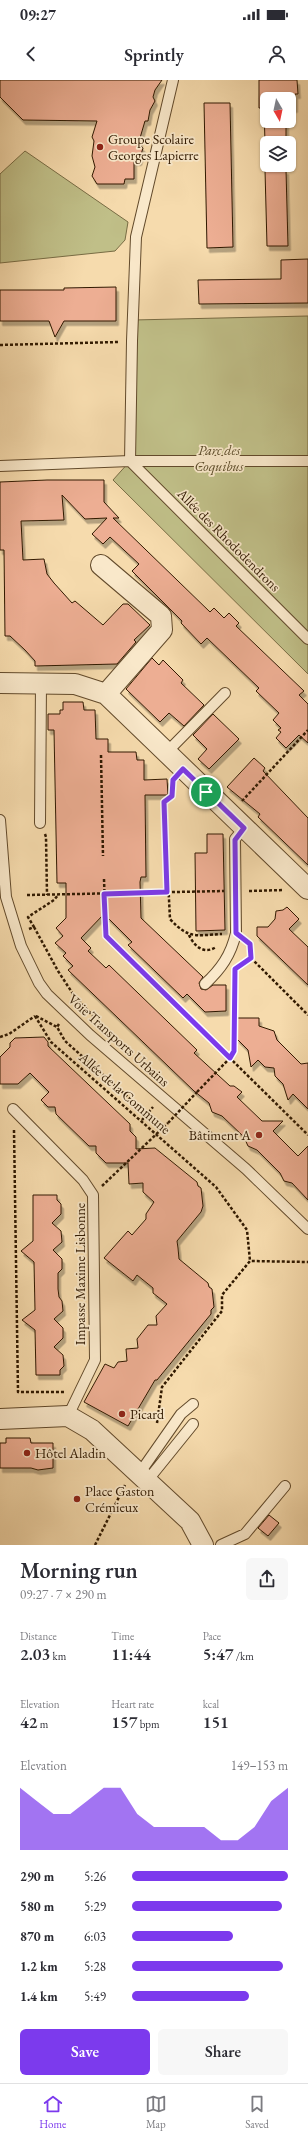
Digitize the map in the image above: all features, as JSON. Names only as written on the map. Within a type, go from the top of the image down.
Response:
[{"type":"street","points":[[101,565],[161,616],[162,623],[162,630],[106,694]]},
{"type":"street","points":[[0,683],[75,684],[106,694],[308,889]]},
{"type":"street","points":[[0,1419],[68,1416],[92,1430],[190,1521],[203,1545]]},
{"type":"lane","points":[[130,461],[132,341],[136,237],[173,80]]},
{"type":"lane","points":[[0,466],[130,461],[308,461]]},
{"type":"lane","name":"Allée des Rhododendrons","points":[[130,461],[308,639]]},
{"type":"lane","points":[[40,823],[41,683]]},
{"type":"lane","points":[[166,753],[225,693]]},
{"type":"lane","name":"Voie Transports Urbains","points":[[0,820],[6,896],[21,946],[39,983],[47,994],[90,1035],[246,1170],[308,1229]]},
{"type":"lane","points":[[205,984],[226,961],[233,948],[236,933],[235,840],[244,828]]},
{"type":"lane","name":"Impasse Maxime Lisbonne","points":[[13,1110],[84,1180],[93,1195],[95,1360],[68,1416]]},
{"type":"lane","points":[[140,1475],[180,1414],[193,1404]]},
{"type":"lane","points":[[140,1475],[192,1424]]},
{"type":"lane","points":[[221,1545],[245,1534],[285,1486]]},
{"type":"path","points":[[0,345],[132,341]]},
{"type":"path","points":[[230,814],[308,730]]},
{"type":"path","points":[[101,755],[103,856]]},
{"type":"path","points":[[183,769],[173,780],[172,796],[164,802],[167,892],[170,919],[179,929],[189,935],[236,933],[250,944],[251,958],[308,1015]]},
{"type":"path","points":[[40,823],[46,837],[47,895]]},
{"type":"path","points":[[104,879],[106,936],[308,1135]]},
{"type":"path","points":[[27,895],[286,890]]},
{"type":"path","points":[[34,914],[54,900],[58,894]]},
{"type":"path","points":[[34,927],[58,971],[78,1000]]},
{"type":"path","points":[[222,934],[222,939]]},
{"type":"path","points":[[189,935],[193,944],[200,949],[208,951],[220,944]]},
{"type":"path","points":[[93,1195],[168,1123],[230,1058],[234,1051],[235,969],[251,958]]},
{"type":"path","points":[[0,1037],[9,1034],[36,1016],[57,1026]]},
{"type":"path","name":"Allée de la Commune","points":[[36,1016],[51,1042],[216,1187],[247,1230],[250,1261]]},
{"type":"path","points":[[13,1110],[18,1392],[80,1392]]},
{"type":"path","points":[[157,1424],[162,1387],[222,1312],[222,1295],[250,1261],[308,1262]]},
{"type":"path","points":[[95,1545],[140,1475]]},
{"type":"green space","points":[[25,151],[128,222],[125,240],[115,251],[0,263],[0,174]]},
{"type":"green space","name":"Parc des Coquibus","points":[[308,316],[308,674],[113,480],[130,461],[133,320]]},
{"type":"building","name":"Groupe Scolaire Georges Lapierre","points":[[0,80],[162,80],[155,90],[153,97],[155,101],[150,110],[148,121],[145,121],[140,138],[140,145],[143,148],[139,161],[134,161],[134,179],[125,179],[124,184],[97,184],[92,176],[95,167],[92,156],[94,141],[92,137],[97,121],[23,120],[0,97]]},
{"type":"building","points":[[259,80],[297,80],[298,94],[296,94],[296,92],[260,92],[259,108]]},
{"type":"building","points":[[204,103],[230,103],[233,247],[207,248]]},
{"type":"building","points":[[265,128],[286,128],[286,136],[265,136]]},
{"type":"building","points":[[265,172],[286,172],[288,246],[267,246]]},
{"type":"building","points":[[308,259],[308,303],[199,304],[198,280],[281,279],[281,260]]},
{"type":"building","points":[[116,287],[116,321],[64,321],[55,337],[49,321],[0,321],[0,290],[64,290],[64,288]]},
{"type":"building","points":[[104,480],[104,502],[119,518],[113,518],[210,612],[214,608],[224,618],[229,613],[239,623],[236,626],[304,691],[299,695],[308,704],[308,743],[299,735],[286,748],[276,738],[281,732],[278,730],[281,728],[273,720],[279,713],[256,691],[259,688],[207,638],[201,644],[181,623],[182,621],[132,571],[139,564],[110,537],[103,544],[92,534],[107,518],[85,519],[62,495],[64,520],[21,521],[23,560],[44,559],[47,574],[54,583],[72,603],[75,601],[103,625],[123,604],[128,604],[150,625],[134,640],[136,642],[117,664],[35,666],[35,661],[25,650],[10,636],[5,636],[4,550],[0,550],[0,482]]},
{"type":"building","points":[[152,658],[159,665],[163,660],[183,680],[181,683],[204,705],[184,726],[169,713],[160,722],[126,689]]},
{"type":"building","points":[[63,702],[83,702],[84,710],[95,710],[96,739],[108,739],[108,752],[136,752],[137,760],[144,760],[144,780],[167,779],[168,795],[145,795],[146,877],[141,877],[140,882],[141,918],[203,977],[199,983],[201,989],[206,990],[213,985],[226,985],[226,1011],[205,1012],[187,994],[183,998],[128,945],[132,942],[104,914],[81,938],[91,948],[88,951],[106,968],[109,965],[197,1050],[194,1053],[230,1086],[234,1086],[242,1092],[237,1097],[262,1121],[283,1121],[273,1131],[298,1156],[308,1146],[308,1200],[292,1183],[284,1181],[280,1173],[257,1150],[248,1146],[244,1137],[222,1116],[212,1112],[209,1103],[194,1091],[68,970],[73,966],[63,956],[66,953],[55,943],[63,936],[56,928],[66,918],[66,883],[57,883],[54,730],[48,730],[48,714],[60,714],[60,710],[63,710]]},
{"type":"building","points":[[213,714],[239,739],[209,769],[198,759],[207,749],[193,735]]},
{"type":"building","points":[[254,758],[265,768],[263,771],[308,818],[308,865],[258,817],[260,814],[227,787]]},
{"type":"building","points":[[207,834],[223,834],[225,930],[196,931],[195,853],[207,853]]},
{"type":"building","points":[[287,907],[299,919],[289,929],[308,947],[308,985],[257,936],[257,927],[268,927],[275,919],[276,911],[283,910]]},
{"type":"building","points":[[237,1018],[259,1018],[259,1026],[274,1031],[277,1040],[301,1064],[308,1063],[308,1109],[293,1094],[288,1100],[283,1084],[275,1076],[274,1068],[265,1067],[258,1060],[251,1067],[248,1050],[237,1039]]},
{"type":"building","points":[[44,1037],[48,1042],[48,1046],[130,1124],[130,1131],[136,1137],[136,1149],[155,1148],[197,1182],[198,1186],[201,1188],[203,1206],[201,1212],[177,1241],[179,1259],[208,1283],[209,1287],[212,1289],[214,1307],[211,1310],[211,1314],[157,1380],[155,1380],[128,1426],[84,1402],[105,1364],[114,1368],[118,1362],[127,1361],[126,1349],[138,1348],[137,1339],[148,1325],[157,1325],[156,1316],[167,1304],[153,1293],[153,1288],[137,1275],[133,1281],[104,1258],[128,1231],[132,1235],[146,1219],[146,1214],[154,1202],[143,1192],[143,1183],[129,1184],[128,1163],[106,1163],[96,1153],[96,1146],[89,1146],[56,1114],[55,1107],[48,1107],[41,1100],[49,1092],[30,1073],[18,1084],[0,1084],[0,1057],[10,1047],[10,1043],[15,1038]]},
{"type":"building","points":[[33,1195],[57,1195],[57,1200],[61,1204],[61,1214],[52,1223],[61,1231],[62,1242],[53,1250],[62,1259],[62,1269],[58,1273],[58,1289],[59,1297],[62,1301],[63,1311],[54,1319],[63,1328],[63,1338],[54,1347],[63,1355],[64,1366],[60,1370],[60,1375],[36,1375],[35,1330],[22,1320],[35,1310],[34,1262],[21,1251],[33,1241]]},
{"type":"building","name":"Hôtel Aladin","points":[[6,1438],[30,1438],[31,1443],[53,1443],[53,1468],[38,1470],[31,1468],[0,1468],[0,1443],[6,1443]]},
{"type":"building","points":[[269,1515],[279,1523],[268,1536],[258,1528]]},
{"type":"place","name":"Groupe Scolaire Georges Lapierre","points":[[100,147]]},
{"type":"place","name":"Bâtiment A","points":[[259,1135]]},
{"type":"place","name":"Picard","points":[[122,1414]]},
{"type":"place","name":"Hôtel Aladin","points":[[27,1453]]},
{"type":"place","name":"Place Gaston Crémieux","points":[[77,1499]]},
{"type":"route","points":[[183,769],[206,792],[244,828],[235,840],[236,933],[250,944],[251,958],[235,969],[234,1051],[230,1058],[106,936],[104,894],[167,892],[164,802],[172,796],[173,780],[183,769]]}]
